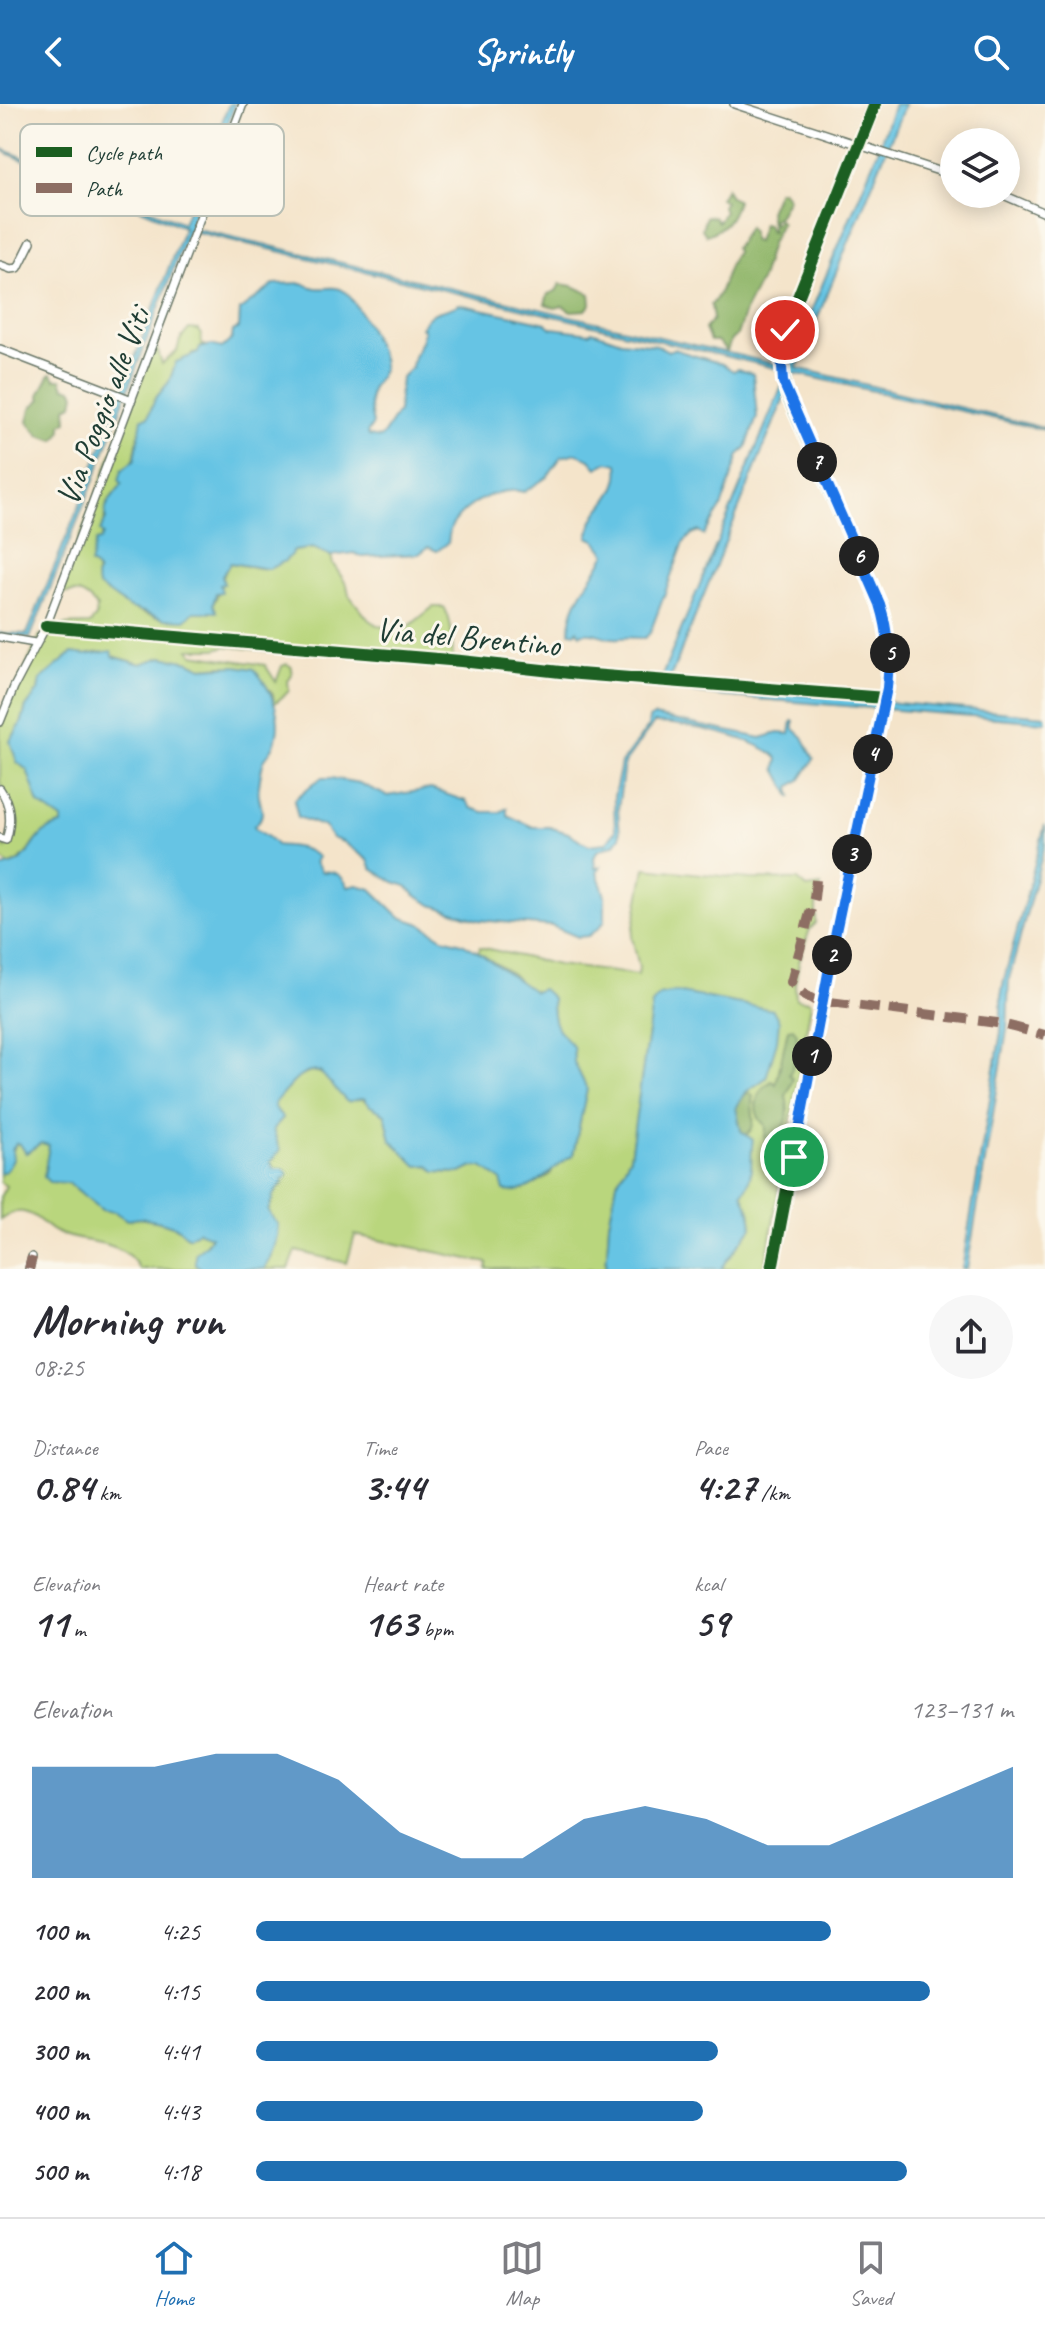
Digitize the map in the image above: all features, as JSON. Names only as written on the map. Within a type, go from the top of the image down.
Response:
[{"type":"street","name":"Via Poggio alle Viti","points":[[236,124],[243,104]]},
{"type":"street","points":[[734,104],[940,171]]},
{"type":"street","points":[[772,1269],[890,655],[887,625],[880,604],[783,382],[785,330],[875,104]]},
{"type":"street","points":[[1020,202],[1045,213]]},
{"type":"street","name":"Via Poggio alle Viti","points":[[0,722],[35,643],[46,626],[126,398],[201,216]]},
{"type":"street","points":[[0,265],[18,268],[31,242]]},
{"type":"street","points":[[0,349],[126,398]]},
{"type":"street","name":"Via del Brentino","points":[[46,626],[673,681],[883,703]]},
{"type":"street","points":[[0,637],[35,643]]},
{"type":"street","points":[[0,789],[12,824],[6,840],[0,838]]},
{"type":"street","points":[[29,1269],[32,1257]]},
{"type":"green space","points":[[726,188],[737,201],[735,208],[726,223],[706,235],[702,229],[706,216],[714,217],[718,222],[724,212],[722,206],[725,201],[720,198]]},
{"type":"green space","points":[[778,190],[782,190],[788,198],[778,216],[772,220],[774,224],[778,219],[781,223],[771,243],[761,279],[727,351],[717,341],[710,341],[705,329],[713,319],[711,305],[719,293],[735,248],[748,227],[752,240],[757,241],[763,223],[772,231],[769,211]]},
{"type":"green space","points":[[560,284],[590,294],[591,304],[586,310],[571,311],[563,306],[555,308],[545,304],[548,294],[556,291]]},
{"type":"green space","points":[[189,329],[198,330],[202,345],[206,345],[200,348],[199,353],[192,354],[155,399],[139,431],[134,460],[122,484],[107,503],[96,578],[101,585],[136,609],[172,618],[211,606],[230,563],[261,569],[279,563],[294,551],[314,548],[331,556],[349,595],[369,620],[379,626],[407,628],[433,607],[444,607],[451,626],[453,661],[296,649],[295,654],[226,646],[189,649],[193,654],[265,665],[276,682],[282,666],[287,664],[292,667],[289,691],[274,704],[273,695],[254,669],[202,668],[190,662],[162,657],[141,664],[99,652],[85,655],[72,653],[40,680],[38,691],[26,707],[21,724],[10,741],[17,762],[27,770],[31,780],[62,820],[62,825],[45,832],[24,856],[9,865],[0,858],[0,842],[6,848],[14,823],[9,798],[0,783],[0,724],[40,635],[46,638],[64,625],[90,624],[96,617],[97,607],[84,595],[58,595],[153,345],[162,364],[177,351],[180,340]]},
{"type":"green space","points":[[50,374],[55,379],[61,379],[64,387],[72,389],[75,394],[73,404],[66,407],[67,421],[62,424],[62,430],[55,440],[39,435],[28,422],[31,408],[41,399],[39,395]]},
{"type":"green space","points":[[645,868],[750,879],[798,880],[807,888],[821,886],[821,898],[816,905],[816,923],[810,929],[795,984],[796,999],[811,1004],[765,1269],[721,1269],[752,1227],[750,1211],[742,1193],[751,1174],[752,1140],[741,1131],[736,1108],[746,1092],[766,1078],[772,1010],[703,997],[652,1005],[630,1157],[617,1182],[609,1223],[606,1269],[487,1269],[488,1263],[355,1235],[347,1263],[296,1251],[289,1269],[264,1269],[272,1256],[268,1212],[275,1192],[283,1184],[271,1162],[280,1150],[273,1130],[283,1118],[274,1107],[275,1102],[298,1077],[314,1071],[333,1079],[385,1114],[391,1140],[417,1166],[429,1165],[435,1172],[461,1173],[473,1167],[482,1167],[523,1190],[550,1175],[556,1165],[573,1155],[587,1089],[574,1062],[573,1046],[555,1025],[552,998],[524,987],[512,974],[478,952],[480,947],[558,965],[638,975],[632,937]]},
{"type":"green space","points":[[793,1028],[797,1033],[789,1074],[793,1079],[786,1096],[787,1117],[781,1134],[772,1144],[765,1140],[766,1126],[756,1108],[758,1096],[772,1081],[776,1084],[788,1029]]},
{"type":"green space","points":[[750,1093],[753,1096],[753,1122],[746,1135],[741,1131],[736,1108],[744,1095]]},
{"type":"green space","points":[[16,1143],[26,1153],[41,1143],[50,1145],[44,1177],[55,1183],[69,1183],[102,1210],[115,1212],[127,1220],[140,1218],[161,1222],[176,1227],[189,1237],[198,1231],[211,1235],[195,1263],[202,1269],[139,1269],[123,1251],[55,1232],[28,1213],[13,1213],[0,1220],[0,1197],[6,1186],[0,1182],[0,1173],[6,1170]]},
{"type":"water","points":[[229,104],[235,104],[227,124],[221,124]]},
{"type":"water","points":[[894,104],[905,104],[797,368],[1045,430],[794,373],[668,683],[1045,716],[1045,722],[720,696],[661,688],[664,671],[788,371],[188,230],[94,480],[30,638],[0,635],[27,634],[80,504],[184,227],[158,216],[183,223],[186,216],[193,216],[190,225],[193,228],[788,367],[877,153]]},
{"type":"water","points":[[303,283],[315,288],[344,291],[355,304],[374,339],[383,367],[371,393],[373,424],[367,433],[369,436],[380,438],[398,412],[401,378],[412,367],[425,321],[459,304],[546,323],[552,328],[592,331],[621,341],[657,345],[668,351],[673,349],[722,364],[733,371],[738,369],[753,374],[757,417],[746,448],[739,455],[721,508],[704,535],[699,531],[684,542],[650,633],[645,638],[580,634],[577,630],[570,632],[578,600],[606,554],[595,540],[588,537],[595,517],[614,490],[618,478],[618,464],[608,462],[597,468],[577,453],[561,457],[547,477],[524,492],[494,494],[466,509],[451,528],[448,543],[437,551],[428,547],[419,554],[362,557],[354,553],[331,556],[313,548],[294,551],[285,561],[269,569],[230,563],[222,576],[222,592],[216,593],[213,604],[217,612],[194,612],[185,620],[165,619],[128,607],[98,586],[98,573],[90,564],[96,541],[103,535],[100,531],[106,519],[107,505],[122,484],[119,480],[122,470],[135,459],[142,418],[148,417],[155,399],[169,382],[176,362],[198,353],[200,348],[211,345],[222,348],[232,339],[233,331],[239,328],[240,310],[275,284]]},
{"type":"water","points":[[111,651],[114,657],[141,664],[162,657],[190,662],[202,668],[236,666],[254,669],[271,694],[278,724],[274,745],[262,767],[258,792],[262,811],[254,826],[276,845],[313,853],[318,857],[315,862],[322,872],[338,874],[348,887],[357,885],[371,889],[400,917],[421,924],[443,938],[462,943],[534,992],[542,989],[552,998],[556,1025],[573,1046],[574,1062],[587,1089],[573,1155],[533,1185],[514,1191],[504,1191],[501,1180],[482,1167],[473,1167],[461,1173],[435,1172],[429,1165],[417,1166],[391,1140],[385,1114],[370,1106],[364,1098],[347,1102],[320,1072],[306,1073],[275,1102],[274,1107],[283,1118],[273,1130],[280,1150],[271,1162],[274,1169],[285,1169],[288,1175],[275,1192],[268,1211],[278,1224],[278,1230],[264,1269],[202,1269],[195,1264],[195,1253],[211,1236],[198,1231],[189,1237],[176,1227],[161,1222],[140,1218],[127,1220],[115,1212],[102,1210],[69,1183],[49,1182],[44,1177],[49,1145],[41,1143],[26,1153],[16,1143],[12,1150],[13,1159],[6,1171],[0,1173],[0,868],[18,862],[40,836],[62,825],[62,820],[39,804],[27,770],[17,762],[10,741],[21,724],[26,707],[38,691],[40,680],[72,653],[85,655]]},
{"type":"water","points":[[654,716],[761,738],[778,733],[790,734],[794,721],[794,729],[803,737],[814,759],[801,779],[790,787],[792,798],[776,769],[778,759],[769,752],[720,733],[654,723],[624,764],[618,809],[620,837],[615,844],[597,851],[594,858],[595,868],[600,867],[597,872],[605,896],[605,920],[588,936],[578,937],[552,926],[478,920],[432,905],[407,886],[372,869],[368,860],[332,838],[325,827],[298,817],[294,800],[322,778],[331,778],[359,783],[387,796],[431,789],[466,801],[471,808],[483,812],[500,812],[507,808],[507,815],[533,827],[549,827],[568,833],[589,845],[606,843],[615,831],[614,797],[621,763]]},
{"type":"water","points":[[1045,825],[1045,844],[1009,979],[1007,1030],[967,1269],[962,1269],[1001,1032],[1001,996]]},
{"type":"water","points":[[675,992],[773,1010],[779,1021],[777,1041],[766,1078],[746,1092],[736,1108],[741,1131],[753,1140],[751,1174],[742,1193],[750,1211],[752,1227],[721,1269],[606,1269],[609,1223],[617,1182],[630,1157],[652,1004],[659,995]]},
{"type":"marked path","points":[[816,880],[791,982],[802,993],[814,1000],[997,1023],[1045,1035]]},
{"type":"marked path","points":[[29,1269],[32,1257]]},
{"type":"cycle path","points":[[772,1269],[833,946],[887,688],[888,666],[887,635],[880,604],[789,399],[783,373],[783,348],[785,330],[875,104]]},
{"type":"cycle path","points":[[46,626],[885,698]]},
{"type":"route","points":[[785,330],[781,352],[783,382],[880,604],[887,625],[890,655],[887,688],[833,946],[794,1157]]}]
